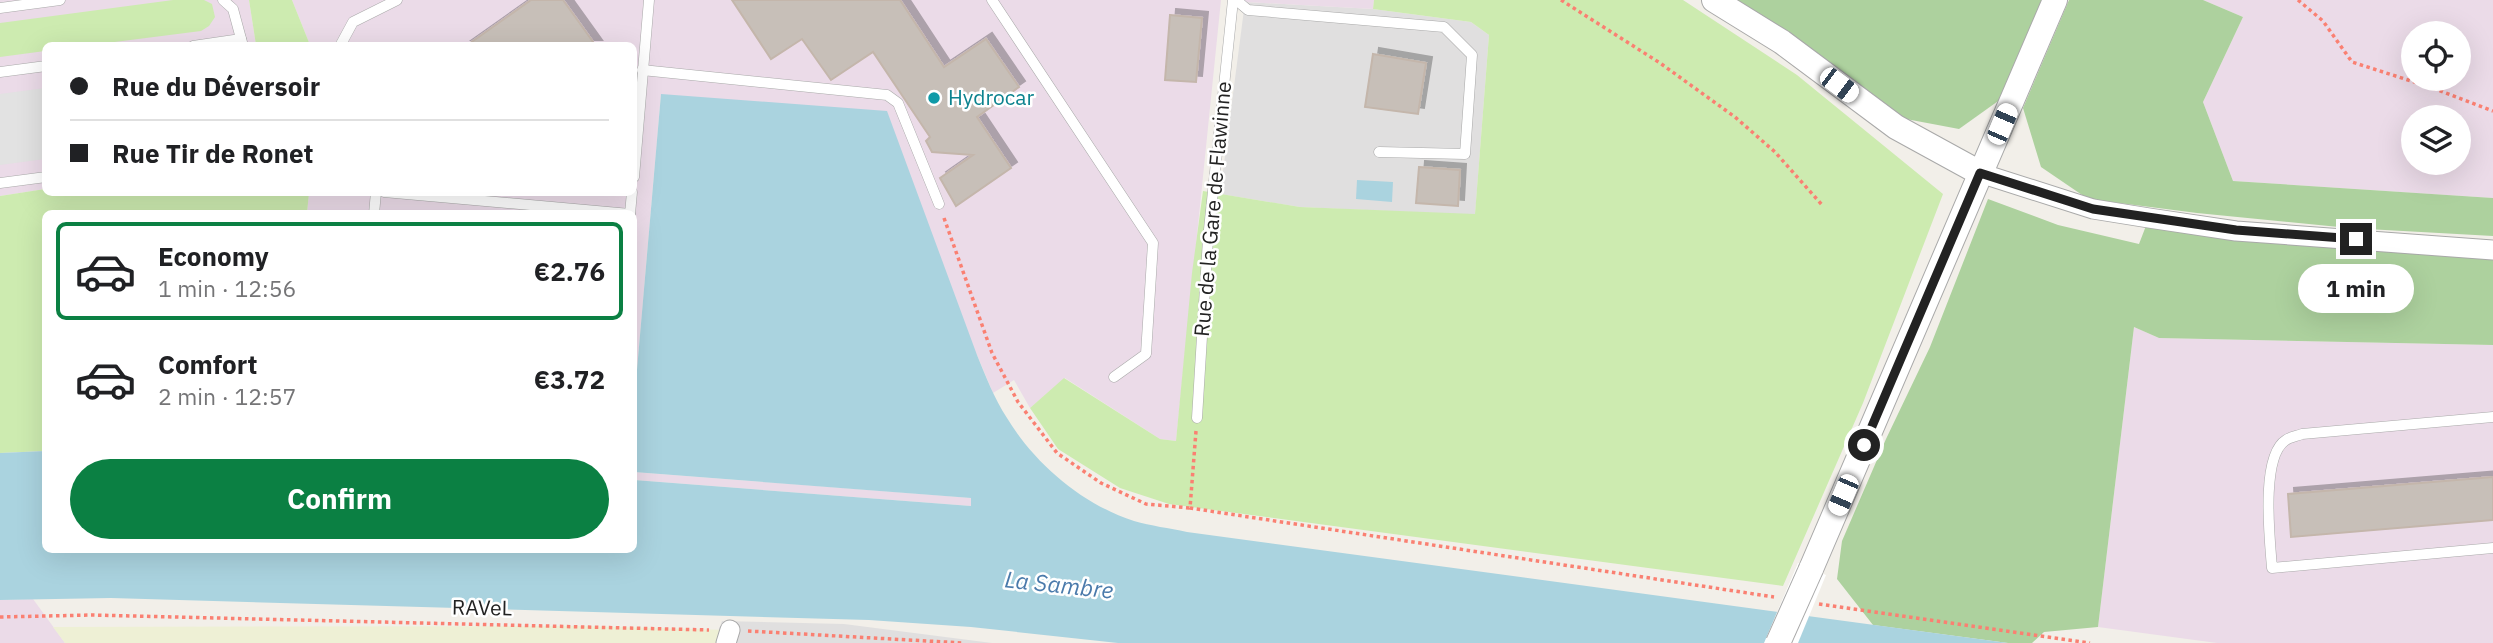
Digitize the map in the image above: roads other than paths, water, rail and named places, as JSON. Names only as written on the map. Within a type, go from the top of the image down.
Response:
[{"type":"street","points":[[1714,0],[1782,42],[1896,127],[1980,173],[2093,209],[2149,218],[2236,230],[2493,250]]},
{"type":"street","points":[[1778,643],[2055,0]]},
{"type":"lane","points":[[0,8],[60,0]]},
{"type":"lane","points":[[223,0],[233,9],[242,42]]},
{"type":"lane","points":[[342,42],[353,22],[397,0]]},
{"type":"lane","points":[[637,137],[649,0]]},
{"type":"lane","points":[[992,0],[1153,243],[1146,354],[1114,377]]},
{"type":"lane","name":"Rue de la Gare de Flawinne","points":[[1197,418],[1208,239],[1234,0],[1248,10],[1444,27],[1472,55],[1465,154],[1379,152]]},
{"type":"lane","points":[[0,72],[42,67]]},
{"type":"lane","points":[[642,70],[887,95],[898,103],[939,204]]},
{"type":"lane","points":[[0,183],[42,178]]},
{"type":"lane","points":[[429,196],[585,210]]},
{"type":"lane","points":[[2493,417],[2302,434],[2285,440],[2275,452],[2267,502],[2272,568],[2493,548]]},
{"type":"water","name":"La Sambre","points":[[661,94],[887,111],[977,355],[1002,410],[1018,435],[1046,466],[1078,493],[1115,514],[1140,523],[1187,532],[2008,643],[1118,643],[971,627],[869,620],[111,598],[0,600],[0,453],[42,451],[42,553],[637,553],[637,480],[971,506],[971,498],[637,472],[637,370]]},
{"type":"water","points":[[1357,180],[1393,182],[1392,202],[1356,199]]},
{"type":"place","name":"Hydrocar","points":[[934,98]]}]
